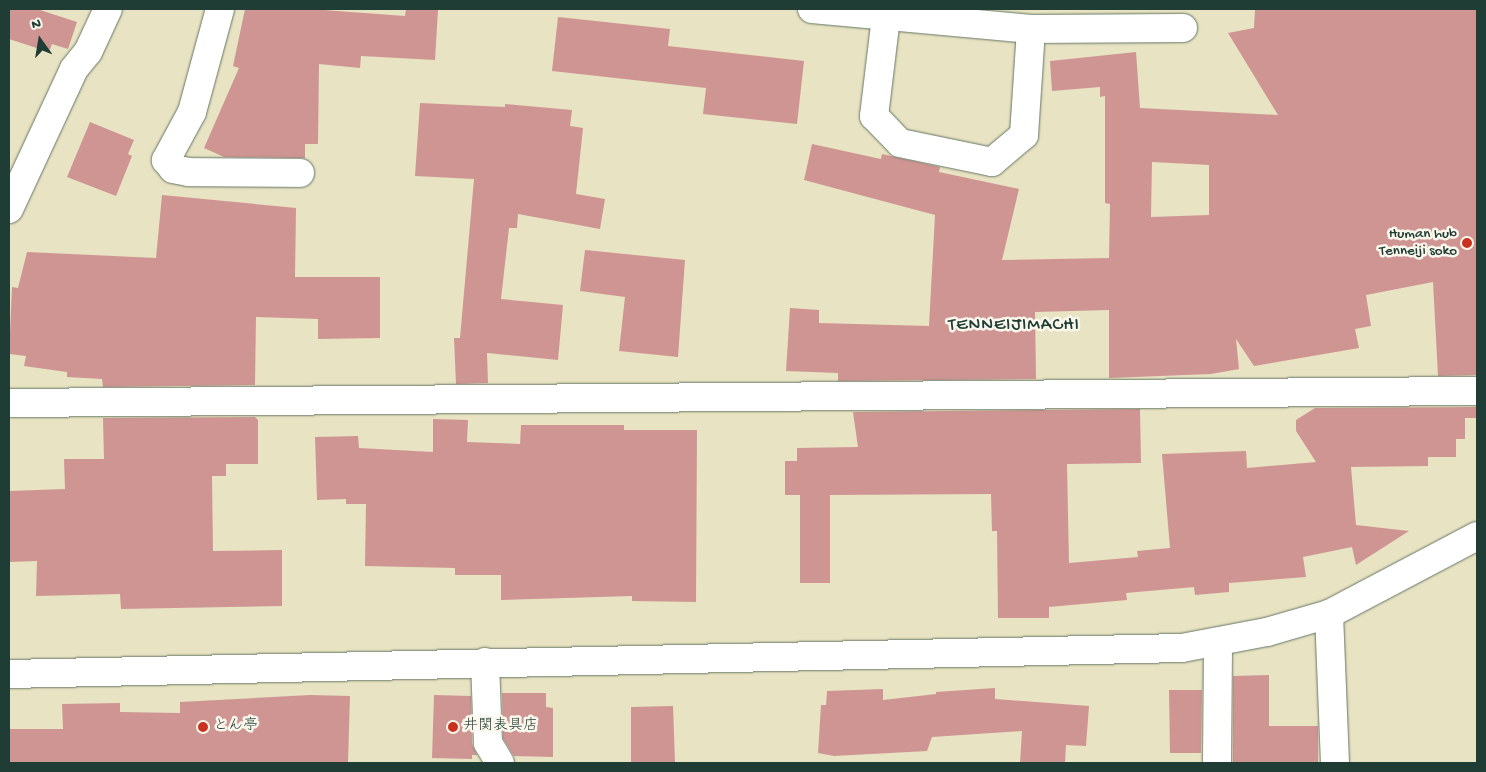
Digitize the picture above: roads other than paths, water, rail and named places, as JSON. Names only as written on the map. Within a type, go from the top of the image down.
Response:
[{"type":"street","points":[[9,209],[74,69],[88,52],[108,9]]},
{"type":"street","points":[[220,9],[192,112],[166,160],[173,169],[189,172],[300,173]]},
{"type":"street","points":[[812,9],[1031,29],[1182,28]]},
{"type":"street","points":[[886,17],[874,116],[900,144],[992,162],[1024,135],[1031,29]]},
{"type":"street","points":[[9,403],[1477,391]]},
{"type":"street","points":[[9,674],[485,662],[1134,650],[1218,642],[1329,614],[1477,536]]},
{"type":"street","points":[[1329,614],[1335,763]]},
{"type":"street","points":[[1217,763],[1218,642]]},
{"type":"street","points":[[485,662],[488,743],[500,763]]},
{"type":"place","name":"Human hub Tenneiji soko","points":[[1467,243]]},
{"type":"place","name":"とん亭","points":[[203,727]]},
{"type":"place","name":"井関表具店","points":[[453,727]]},
{"type":"district","name":"TENNEIJIMACHI","points":[[1014,326]]}]
